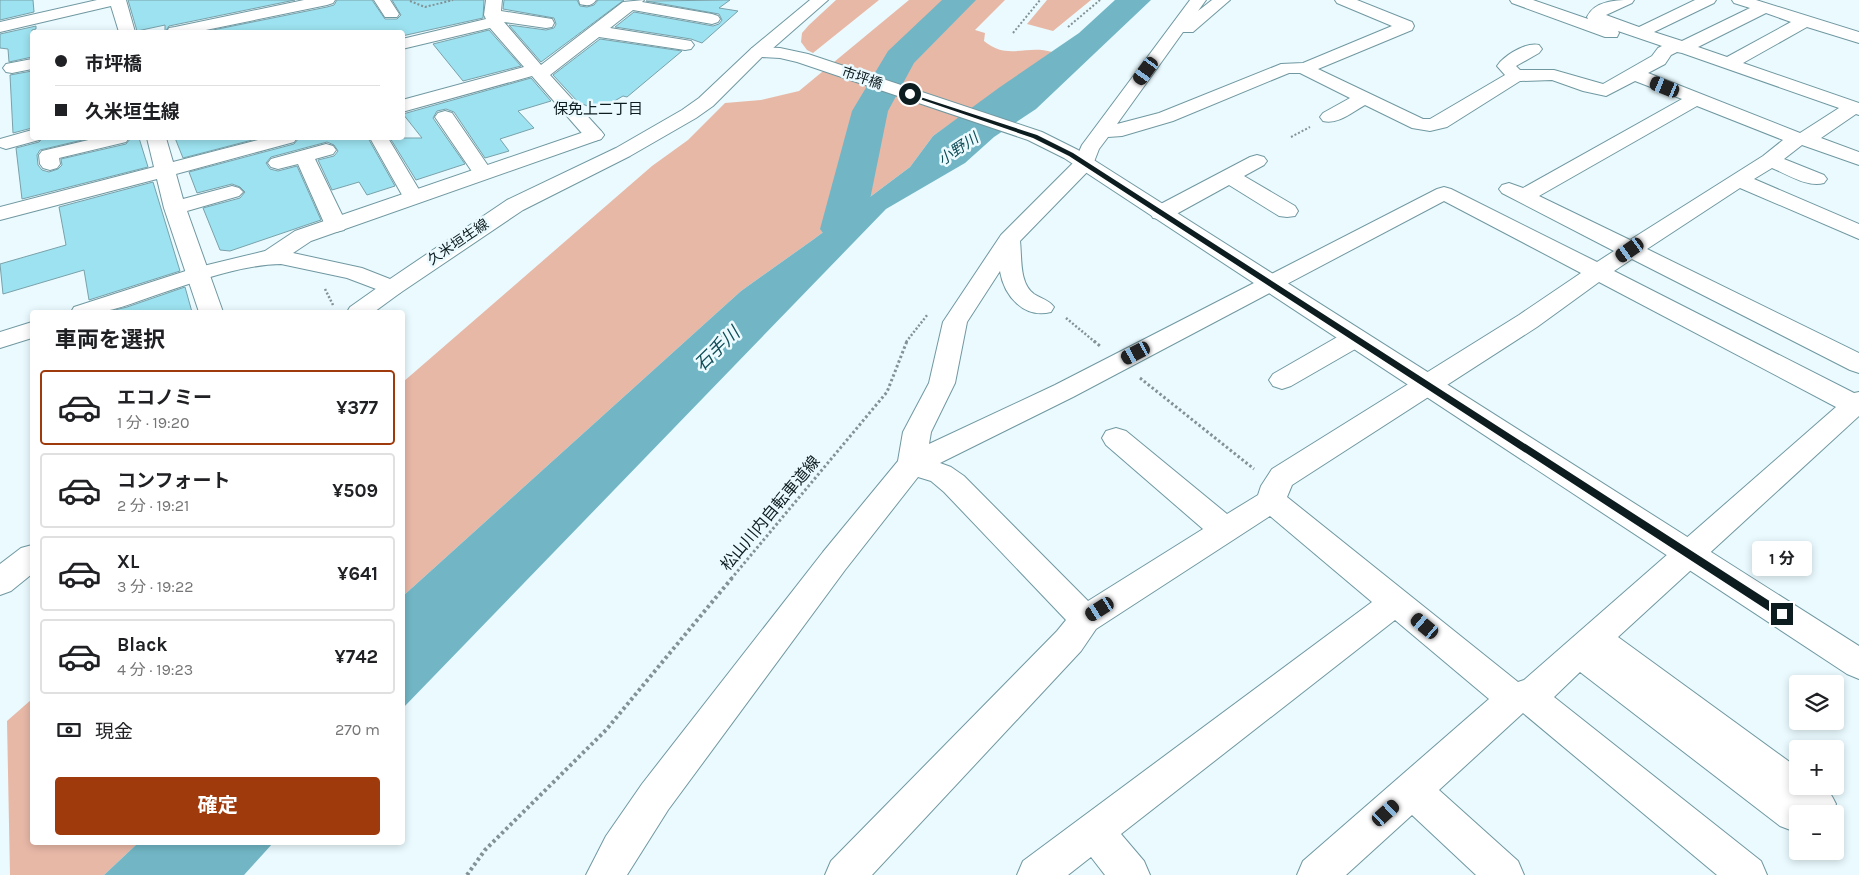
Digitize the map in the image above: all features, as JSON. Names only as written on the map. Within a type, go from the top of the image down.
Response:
[{"type":"street","points":[[184,30],[327,0]]},
{"type":"street","points":[[382,0],[392,14]]},
{"type":"street","name":"久米垣生線","points":[[362,310],[515,204],[623,152],[689,114],[706,102],[758,52],[820,0]]},
{"type":"street","points":[[912,464],[917,432],[942,383],[955,322],[1009,240],[1084,164],[1089,149],[1198,0]]},
{"type":"street","points":[[1167,41],[1182,33],[1222,0]]},
{"type":"street","points":[[1102,131],[1122,130],[1166,117],[1287,68],[1307,68],[1406,26],[1343,0]]},
{"type":"street","points":[[1518,0],[1728,64],[1856,108]]},
{"type":"street","points":[[1626,0],[1597,13],[1594,15],[1595,17],[1674,48]]},
{"type":"street","points":[[1639,33],[1708,0]]},
{"type":"street","points":[[1740,0],[1859,38]]},
{"type":"street","points":[[0,27],[109,1],[126,30]]},
{"type":"street","points":[[405,105],[538,72],[632,3],[712,19]]},
{"type":"street","points":[[1307,68],[1312,75],[1410,121],[1430,125],[1440,123],[1516,76],[1554,75],[1590,88],[1606,90],[1659,60],[1674,48],[1764,8]]},
{"type":"street","points":[[405,43],[494,12],[546,24]]},
{"type":"street","points":[[272,257],[303,236],[594,135],[538,72],[494,12]]},
{"type":"street","points":[[1728,64],[1805,21]]},
{"type":"street","points":[[595,31],[686,45]]},
{"type":"street","points":[[1516,76],[1506,66],[1508,62],[1533,49]]},
{"type":"street","name":"市坪橋","points":[[758,52],[780,53],[802,58],[1035,136],[1084,164]]},
{"type":"street","points":[[12,68],[30,64]]},
{"type":"street","points":[[1634,74],[1859,159]]},
{"type":"street","points":[[1330,117],[1363,99]]},
{"type":"street","points":[[1696,99],[1517,193],[1859,364]]},
{"type":"street","points":[[845,875],[1069,641],[1085,619],[1225,530],[1273,493],[1282,477],[1528,321],[1630,250],[1738,180],[1802,139],[1856,108]]},
{"type":"street","points":[[444,118],[484,173]]},
{"type":"street","points":[[6,143],[30,137]]},
{"type":"street","points":[[50,164],[50,156],[112,140]]},
{"type":"street","points":[[158,140],[175,208],[211,310]]},
{"type":"street","points":[[0,214],[280,140]]},
{"type":"street","points":[[379,140],[413,198]]},
{"type":"street","points":[[278,163],[326,150]]},
{"type":"street","points":[[304,156],[336,225]]},
{"type":"street","points":[[1770,160],[1817,180]]},
{"type":"street","points":[[1161,213],[1257,162]]},
{"type":"street","points":[[1084,164],[1859,664]]},
{"type":"street","points":[[1229,176],[1287,211]]},
{"type":"street","points":[[1738,180],[1859,232]]},
{"type":"street","points":[[175,208],[232,192]]},
{"type":"street","points":[[606,875],[655,797],[834,561],[912,464],[1119,362],[1444,193],[1857,403],[1536,691],[1520,697],[1317,875]]},
{"type":"street","points":[[1009,240],[1013,283],[1017,293],[1031,304],[1042,307]]},
{"type":"street","points":[[89,310],[198,274],[251,260],[272,257],[281,257],[354,273],[392,288]]},
{"type":"street","points":[[0,340],[30,331]]},
{"type":"street","points":[[1282,380],[1355,338]]},
{"type":"street","points":[[1116,438],[1225,530]]},
{"type":"street","points":[[912,464],[934,472],[954,484],[1085,619]]},
{"type":"street","points":[[1273,493],[1395,602],[1520,697],[1747,875]]},
{"type":"street","points":[[0,582],[30,559]]},
{"type":"street","points":[[1037,875],[1395,602]]},
{"type":"street","points":[[1587,645],[1801,805]]},
{"type":"street","points":[[1412,790],[1504,875]]},
{"type":"street","points":[[1094,831],[1130,875]]},
{"type":"path","points":[[408,0],[425,7],[453,0]]},
{"type":"path","points":[[1013,33],[1040,0]]},
{"type":"path","points":[[1068,27],[1100,0]]},
{"type":"path","name":"松山川内自転車道線","points":[[467,875],[485,850],[606,730],[887,392],[904,345],[934,306]]},
{"type":"path","points":[[1065,318],[1273,493]]},
{"type":"shaded area","points":[[836,0],[879,0],[813,53],[807,50],[801,42],[802,33]]},
{"type":"shaded area","points":[[909,0],[1005,0],[975,30],[985,33],[984,41],[1001,50],[1043,50],[1052,52],[933,136],[910,167],[741,291],[405,594],[405,380],[652,166],[688,140],[725,103],[761,100],[799,91]]},
{"type":"shaded area","points":[[1047,0],[1091,0],[1053,31],[1027,24]]},
{"type":"shaded area","points":[[30,701],[30,845],[136,845],[104,875],[10,875],[7,721]]},
{"type":"water","name":"小野川","points":[[1115,0],[1151,0],[1036,109],[994,137],[965,163],[886,209],[405,706],[405,594],[741,291],[910,167],[933,136],[1079,33]]},
{"type":"water","points":[[136,845],[271,845],[244,875],[104,875]]},
{"type":"building","points":[[0,0],[33,0],[34,12],[0,20]]},
{"type":"building","points":[[128,0],[295,0],[169,26],[166,30],[165,25],[137,30]]},
{"type":"building","points":[[337,0],[372,0],[385,19],[397,19],[401,15],[392,0],[484,0],[483,18],[405,35],[405,30],[213,30],[334,5]]},
{"type":"building","points":[[504,0],[577,0],[580,6],[587,7],[594,5],[598,0],[624,0],[541,62],[509,25],[546,30],[554,28],[556,24],[554,18],[503,9]]},
{"type":"building","points":[[730,0],[719,8],[738,11],[702,43],[691,39],[615,27],[634,12],[713,26],[719,24],[722,20],[719,14],[646,1]]},
{"type":"building","points":[[36,26],[36,29],[30,30],[30,57],[9,62],[8,49],[0,48],[0,34]]},
{"type":"building","points":[[489,30],[521,66],[463,81],[433,44]]},
{"type":"building","points":[[600,39],[682,51],[627,97],[623,96],[606,106],[599,104],[592,108],[578,102],[553,75]]},
{"type":"building","points":[[30,71],[30,129],[13,133],[10,75]]},
{"type":"building","points":[[531,78],[551,101],[518,111],[534,128],[500,139],[509,151],[485,158],[454,112],[446,109],[437,111],[433,118],[465,164],[416,180],[391,140],[422,138],[405,117],[405,113]]},
{"type":"building","points":[[41,140],[82,140],[40,150],[37,155],[38,165],[42,170],[49,172],[58,169],[62,165],[61,159],[126,144],[129,140],[140,140],[148,167],[22,199],[16,148]]},
{"type":"building","points":[[176,140],[252,140],[183,158]]},
{"type":"building","points":[[297,140],[369,140],[395,186],[367,195],[359,182],[332,190],[318,160],[334,156],[338,151],[334,145],[327,142],[271,157],[266,163],[270,169],[278,171],[297,166],[321,220],[230,251],[220,250],[203,208],[240,198],[245,192],[240,187],[232,184],[197,193],[189,172],[294,144]]},
{"type":"building","points":[[153,182],[180,271],[89,300],[84,270],[3,294],[0,264],[66,245],[59,207]]},
{"type":"building","points":[[185,287],[191,310],[115,310]]},
{"type":"waterway","name":"石手川","points":[[842,229],[870,111],[900,58],[960,0]]},
{"type":"district","name":"保免上二丁目","points":[[598,109]]},
{"type":"route","points":[[910,94],[1035,136],[1071,154],[1782,614]]}]
